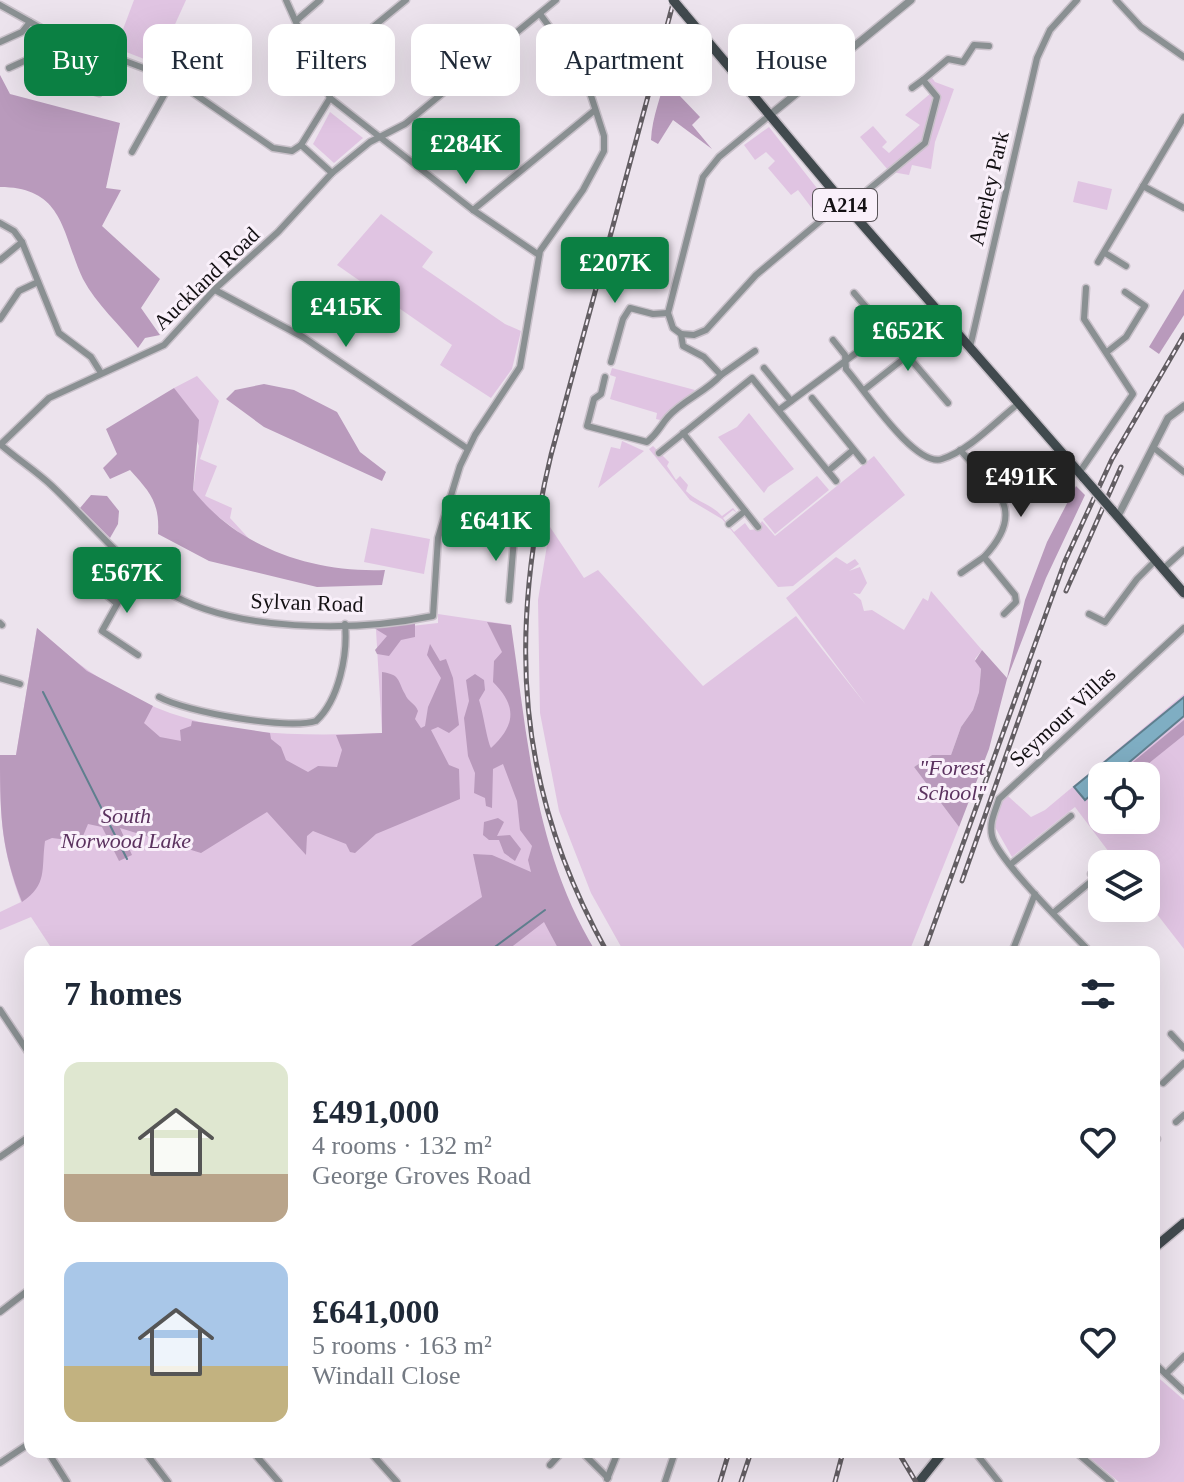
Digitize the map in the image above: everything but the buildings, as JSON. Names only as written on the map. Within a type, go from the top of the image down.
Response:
[{"type":"main road","name":"A214","points":[[673,0],[845,204],[1184,593]]},
{"type":"main road","points":[[1160,1243],[1184,1223]]},
{"type":"main road","points":[[919,1482],[938,1458]]},
{"type":"street","points":[[286,0],[299,24]]},
{"type":"street","points":[[297,20],[320,0]]},
{"type":"street","points":[[377,24],[406,0]]},
{"type":"street","name":"Auckland Road","points":[[0,444],[49,398],[159,349],[215,290],[267,244],[332,173],[370,142],[405,124],[556,0]]},
{"type":"street","points":[[859,196],[756,275],[706,330],[694,335],[681,334],[673,328],[668,313],[703,177],[719,157],[911,0]]},
{"type":"street","name":"Anerley Park","points":[[970,348],[1037,58],[1050,30],[1077,0]]},
{"type":"street","points":[[1116,0],[1141,27],[1184,57]]},
{"type":"street","points":[[0,5],[34,24]]},
{"type":"street","points":[[458,504],[448,499],[468,449],[520,367],[539,255],[600,163],[605,143],[584,74],[540,14]]},
{"type":"street","points":[[0,42],[22,32],[30,22]]},
{"type":"street","points":[[912,88],[948,59],[963,62],[974,45],[989,46]]},
{"type":"street","points":[[9,68],[24,61]]},
{"type":"street","points":[[868,190],[925,143],[937,97],[923,80]]},
{"type":"street","points":[[132,152],[163,96]]},
{"type":"street","points":[[200,96],[273,148],[292,151],[301,145],[330,98],[473,210],[539,255]]},
{"type":"street","points":[[473,210],[595,110]]},
{"type":"street","points":[[1098,262],[1184,117]]},
{"type":"street","points":[[301,145],[332,173]]},
{"type":"street","points":[[1143,186],[1184,208]]},
{"type":"street","points":[[0,223],[14,231],[22,242],[59,333],[91,357],[101,373]]},
{"type":"street","points":[[0,260],[22,242]]},
{"type":"street","points":[[1105,253],[1126,266]]},
{"type":"street","points":[[0,319],[19,291],[38,282]]},
{"type":"street","points":[[1082,476],[1133,394],[1084,319],[1086,288]]},
{"type":"street","points":[[215,290],[303,337],[468,449]]},
{"type":"street","points":[[1107,352],[1126,337],[1145,306],[1125,292]]},
{"type":"street","points":[[854,293],[948,403]]},
{"type":"street","points":[[611,362],[623,319],[630,308],[653,314],[668,313]]},
{"type":"street","points":[[681,334],[683,346],[704,357],[721,375]]},
{"type":"street","points":[[864,390],[935,334]]},
{"type":"street","points":[[833,340],[864,390],[917,453],[934,460],[960,450],[1018,404]]},
{"type":"street","points":[[605,377],[601,394],[594,399],[587,426],[647,442],[663,428],[668,417],[755,351]]},
{"type":"street","points":[[779,410],[856,353]]},
{"type":"street","points":[[764,368],[791,401]]},
{"type":"street","points":[[659,453],[752,378],[836,481]]},
{"type":"street","points":[[812,398],[863,461]]},
{"type":"street","points":[[1115,513],[1168,418],[1184,406]]},
{"type":"street","points":[[711,411],[717,419]]},
{"type":"street","points":[[683,433],[758,527]]},
{"type":"street","points":[[796,447],[803,441]]},
{"type":"street","name":"Sylvan Road","points":[[0,444],[49,484],[136,570],[167,592],[212,612],[265,622],[345,624],[433,616],[438,538],[448,499]]},
{"type":"street","points":[[1154,448],[1184,472]]},
{"type":"street","points":[[828,471],[853,450]]},
{"type":"street","points":[[960,450],[999,494],[1006,512],[1003,537],[984,557],[961,573]]},
{"type":"street","points":[[474,510],[515,526],[509,600]]},
{"type":"street","points":[[729,524],[745,511]]},
{"type":"street","points":[[1089,614],[1105,622],[1137,579],[1184,550]]},
{"type":"street","points":[[984,557],[1015,595],[1016,602],[1004,614]]},
{"type":"street","points":[[136,570],[102,631],[138,655]]},
{"type":"street","points":[[84,576],[116,603]]},
{"type":"street","points":[[500,587],[510,587]]},
{"type":"street","points":[[159,697],[259,721],[298,725],[316,721],[332,697],[345,648],[345,624]]},
{"type":"street","name":"Seymour Villas","points":[[1084,946],[1011,864],[993,840],[991,823],[999,799],[1184,628]]},
{"type":"street","points":[[0,678],[20,684]]},
{"type":"street","points":[[1011,864],[1071,816]]},
{"type":"street","points":[[1053,913],[1088,885]]},
{"type":"street","points":[[1014,946],[1035,894]]},
{"type":"street","points":[[0,1010],[24,1046]]},
{"type":"street","points":[[1171,1034],[1184,1048]]},
{"type":"street","points":[[1163,1083],[1184,1063]]},
{"type":"street","points":[[1176,1122],[1184,1115]]},
{"type":"street","points":[[0,1157],[24,1140]]},
{"type":"street","points":[[0,1312],[24,1294]]},
{"type":"street","points":[[1166,1374],[1184,1356]]},
{"type":"street","points":[[1160,1368],[1184,1391]]},
{"type":"street","points":[[0,1463],[24,1447]]},
{"type":"street","points":[[52,1458],[67,1482]]},
{"type":"street","points":[[150,1458],[168,1482]]},
{"type":"street","points":[[258,1458],[279,1482]]},
{"type":"street","points":[[375,1458],[397,1482]]},
{"type":"street","points":[[550,1465],[556,1458]]},
{"type":"street","points":[[587,1458],[607,1480],[616,1458]]},
{"type":"street","points":[[665,1482],[673,1458]]},
{"type":"street","points":[[980,1458],[999,1482]]},
{"type":"street","points":[[1083,1458],[1111,1482]]},
{"type":"green space","points":[[134,0],[186,0],[175,24],[143,24],[143,59],[127,52],[125,24]]},
{"type":"green space","points":[[0,75],[10,94],[120,123],[106,188],[121,190],[102,226],[160,279],[141,308],[160,335],[145,338],[138,348],[88,288],[58,216],[49,205],[37,195],[21,189],[0,187]]},
{"type":"green space","points":[[930,75],[935,82],[954,89],[935,142],[931,169],[912,165],[909,175],[892,172],[926,144],[938,101],[928,84]]},
{"type":"green space","points":[[931,93],[935,99],[924,142],[888,170],[860,137],[873,126],[887,142],[882,147],[889,153],[920,125],[905,115]]},
{"type":"green space","points":[[660,96],[680,96],[700,117],[692,125],[712,149],[673,120],[658,144],[651,140]]},
{"type":"green space","points":[[330,112],[363,138],[334,163],[313,144]]},
{"type":"green space","points":[[769,127],[832,203],[817,215],[798,190],[791,195],[768,168],[775,161],[766,152],[755,160],[744,145]]},
{"type":"green space","points":[[1078,181],[1112,189],[1107,210],[1073,202]]},
{"type":"green space","points":[[381,214],[433,252],[422,267],[505,324],[521,331],[512,369],[491,398],[440,365],[452,345],[337,265]]},
{"type":"green space","points":[[1184,289],[1184,315],[1159,354],[1149,347]]},
{"type":"green space","points":[[612,368],[695,390],[660,420],[656,419],[657,413],[610,399],[616,377],[610,375]]},
{"type":"green space","points":[[197,376],[219,401],[200,459],[217,466],[205,496],[232,508],[230,518],[253,543],[208,509],[193,490],[199,446],[174,388]]},
{"type":"green space","points":[[264,384],[294,390],[337,412],[360,452],[386,472],[382,481],[264,427],[226,399],[235,390]]},
{"type":"green space","points":[[174,388],[199,420],[193,490],[211,510],[255,542],[279,553],[331,567],[385,570],[382,585],[317,587],[209,561],[158,534],[155,506],[143,485],[130,470],[110,479],[103,468],[117,454],[106,429]]},
{"type":"green space","points":[[749,413],[794,469],[764,493],[718,437],[737,427]]},
{"type":"green space","points":[[622,441],[644,451],[598,488],[611,447],[620,449]]},
{"type":"green space","points":[[653,446],[669,462],[667,466],[676,480],[680,476],[688,485],[686,491],[690,495],[722,516],[733,508],[737,513],[733,510],[723,518],[734,532],[745,523],[750,530],[757,529],[762,521],[775,536],[874,456],[905,495],[793,586],[778,587],[722,519],[690,500],[649,449]]},
{"type":"green space","points":[[817,476],[829,490],[775,534],[763,519]]},
{"type":"green space","name":"\"Forest School\"","points":[[1076,486],[1085,495],[1046,578],[1007,679],[989,749],[959,827],[914,767],[932,755],[951,755],[979,692],[981,669],[975,661],[982,650],[1007,678],[1025,600],[1047,542]]},
{"type":"green space","points":[[91,495],[107,496],[119,511],[118,524],[110,538],[80,508]]},
{"type":"green space","points":[[550,527],[584,578],[598,570],[703,686],[796,616],[866,705],[786,598],[836,557],[847,564],[855,559],[859,564],[849,571],[860,567],[867,583],[860,594],[853,593],[861,600],[864,611],[872,610],[904,630],[923,598],[928,601],[931,591],[982,650],[975,659],[981,669],[979,692],[973,710],[961,727],[951,755],[932,755],[914,767],[959,827],[911,946],[621,946],[591,893],[559,811],[540,713],[538,600]]},
{"type":"green space","points":[[371,528],[430,539],[424,574],[364,562]]},
{"type":"green space","name":"South Norwood Lake","points":[[438,614],[511,625],[518,765],[543,863],[589,946],[50,946],[31,917],[0,930],[0,912],[21,902],[9,865],[3,831],[0,755],[16,755],[37,628],[77,662],[116,688],[156,708],[197,721],[239,729],[331,734],[382,733],[376,630],[438,623]]},
{"type":"green space","points":[[487,622],[511,625],[529,752],[546,834],[575,913],[593,946],[557,946],[544,922],[513,946],[411,946],[482,897],[473,854],[492,855],[531,872],[528,860],[532,846],[520,830],[517,801],[503,764],[493,769],[492,808],[486,806],[485,798],[474,793],[475,773],[468,756],[464,718],[469,701],[466,680],[475,674],[484,680],[485,690],[479,700],[491,748],[509,723],[510,707],[493,682],[494,661],[502,652]]},
{"type":"green space","points":[[415,623],[415,637],[401,640],[389,656],[377,654],[375,650],[387,636],[374,628]]},
{"type":"green space","points":[[37,628],[87,671],[153,706],[144,723],[160,737],[181,741],[180,730],[191,726],[192,721],[270,733],[286,760],[308,772],[318,766],[337,767],[342,750],[336,735],[382,733],[382,672],[398,679],[406,697],[418,711],[415,719],[421,728],[425,726],[428,707],[441,678],[427,655],[430,644],[440,661],[446,659],[453,678],[459,725],[449,733],[438,727],[431,730],[449,765],[459,769],[460,799],[376,834],[355,853],[350,852],[346,844],[313,831],[307,836],[306,855],[267,812],[201,853],[120,828],[132,855],[119,861],[102,827],[88,824],[83,836],[76,841],[52,838],[45,841],[40,882],[22,902],[3,832],[0,755],[16,755]]},
{"type":"green space","points":[[1184,694],[1184,949],[1160,918],[1160,850],[1107,850],[1095,834],[1160,834],[1160,762],[1103,762]]},
{"type":"green space","points":[[1184,720],[1184,735],[1150,762],[1133,762]]},
{"type":"green space","points":[[1088,774],[1088,824],[1075,807],[1012,857],[995,827],[1000,804],[1008,796],[1031,817],[1045,810]]},
{"type":"green space","points":[[498,818],[504,822],[497,836],[510,835],[521,849],[515,861],[504,853],[499,840],[489,840],[483,835],[484,822]]},
{"type":"green space","points":[[1160,1379],[1184,1400],[1184,1482],[1119,1482],[1090,1458],[1160,1458]]},
{"type":"water","points":[[1184,697],[1184,716],[1130,762],[1105,762]]},
{"type":"water","points":[[1088,776],[1088,798],[1085,800],[1074,787]]},
{"type":"waterway","points":[[43,692],[127,859]]},
{"type":"waterway","points":[[496,946],[545,910]]},
{"type":"tunnel","points":[[458,504],[474,510]]},
{"type":"railway","points":[[604,946],[576,891],[553,830],[538,770],[528,709],[526,648],[529,585],[537,521],[551,455],[674,0]]},
{"type":"railway","points":[[926,946],[1065,561],[1112,459],[1184,335]]},
{"type":"railway","points":[[1066,591],[1121,467]]},
{"type":"railway","points":[[962,881],[1039,662]]},
{"type":"railway","points":[[720,1482],[727,1458]]},
{"type":"railway","points":[[741,1482],[749,1458]]},
{"type":"railway","points":[[835,1482],[841,1458]]},
{"type":"railway","points":[[902,1458],[916,1482]]}]
